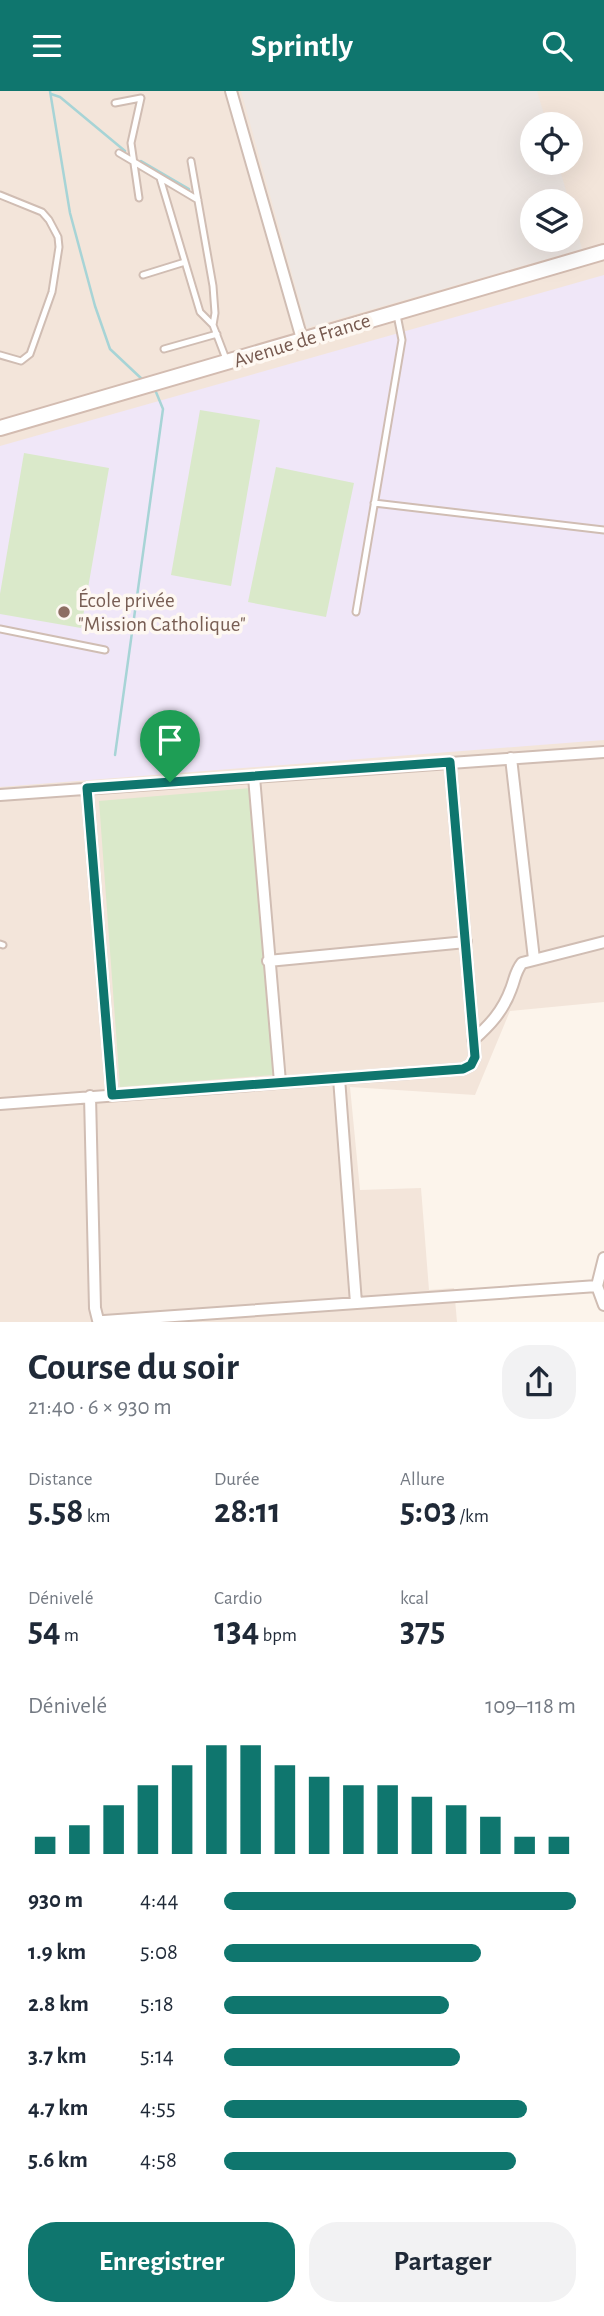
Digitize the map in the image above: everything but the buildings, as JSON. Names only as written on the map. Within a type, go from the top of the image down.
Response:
[{"type":"main road","name":"Avenue de France","points":[[0,428],[604,252]]},
{"type":"street","points":[[231,91],[302,339]]},
{"type":"street","points":[[0,795],[604,752]]},
{"type":"street","points":[[511,758],[534,959]]},
{"type":"street","points":[[0,1104],[463,1069],[473,1062],[466,942],[450,762]]},
{"type":"street","points":[[254,776],[280,1082]]},
{"type":"street","points":[[87,788],[112,1095]]},
{"type":"street","points":[[268,961],[466,942]]},
{"type":"street","points":[[473,1040],[494,1022],[522,963],[604,942]]},
{"type":"street","points":[[339,1078],[356,1303]]},
{"type":"street","points":[[90,1096],[97,1321],[175,1319],[600,1285]]},
{"type":"street","points":[[604,1258],[600,1285],[604,1305]]},
{"type":"lane","points":[[116,103],[141,98],[131,143],[139,198]]},
{"type":"lane","points":[[119,153],[198,200]]},
{"type":"lane","points":[[191,161],[213,286],[213,325]]},
{"type":"lane","points":[[160,177],[200,312],[213,325],[228,362]]},
{"type":"lane","points":[[0,195],[42,212],[55,228],[59,247],[52,292],[30,354],[21,361],[0,355]]},
{"type":"lane","points":[[143,275],[185,262]]},
{"type":"lane","points":[[356,612],[402,340],[396,312]]},
{"type":"lane","points":[[164,349],[217,334]]},
{"type":"lane","points":[[374,503],[604,530]]},
{"type":"lane","points":[[0,629],[105,650]]},
{"type":"shaded area","points":[[0,91],[604,91],[604,1002],[510,1011],[475,1095],[350,1087],[360,1190],[421,1188],[429,1290],[454,1288],[457,1322],[0,1322]]},
{"type":"shaded area","points":[[241,91],[537,91],[543,112],[520,112],[520,175],[561,175],[566,189],[520,189],[520,252],[572,252],[307,328]]},
{"type":"shaded area","points":[[604,275],[604,740],[0,787],[0,446]]},
{"type":"green space","points":[[200,410],[260,420],[231,586],[171,575]]},
{"type":"green space","points":[[24,453],[109,468],[81,628],[0,614],[0,594]]},
{"type":"green space","points":[[276,467],[354,483],[326,617],[248,602]]},
{"type":"green space","points":[[251,788],[273,1075],[120,1087],[99,801]]},
{"type":"waterway","points":[[50,91],[70,213],[95,306],[110,349],[144,381]]},
{"type":"waterway","points":[[51,94],[60,97],[125,151]]},
{"type":"waterway","points":[[141,161],[189,189]]},
{"type":"waterway","points":[[115,755],[163,409],[156,392]]},
{"type":"place","name":"École privée \"Mission Catholique\"","points":[[64,612]]},
{"type":"route","points":[[450,762],[475,1057],[471,1065],[463,1069],[112,1095],[87,788],[170,782],[450,762]]}]
